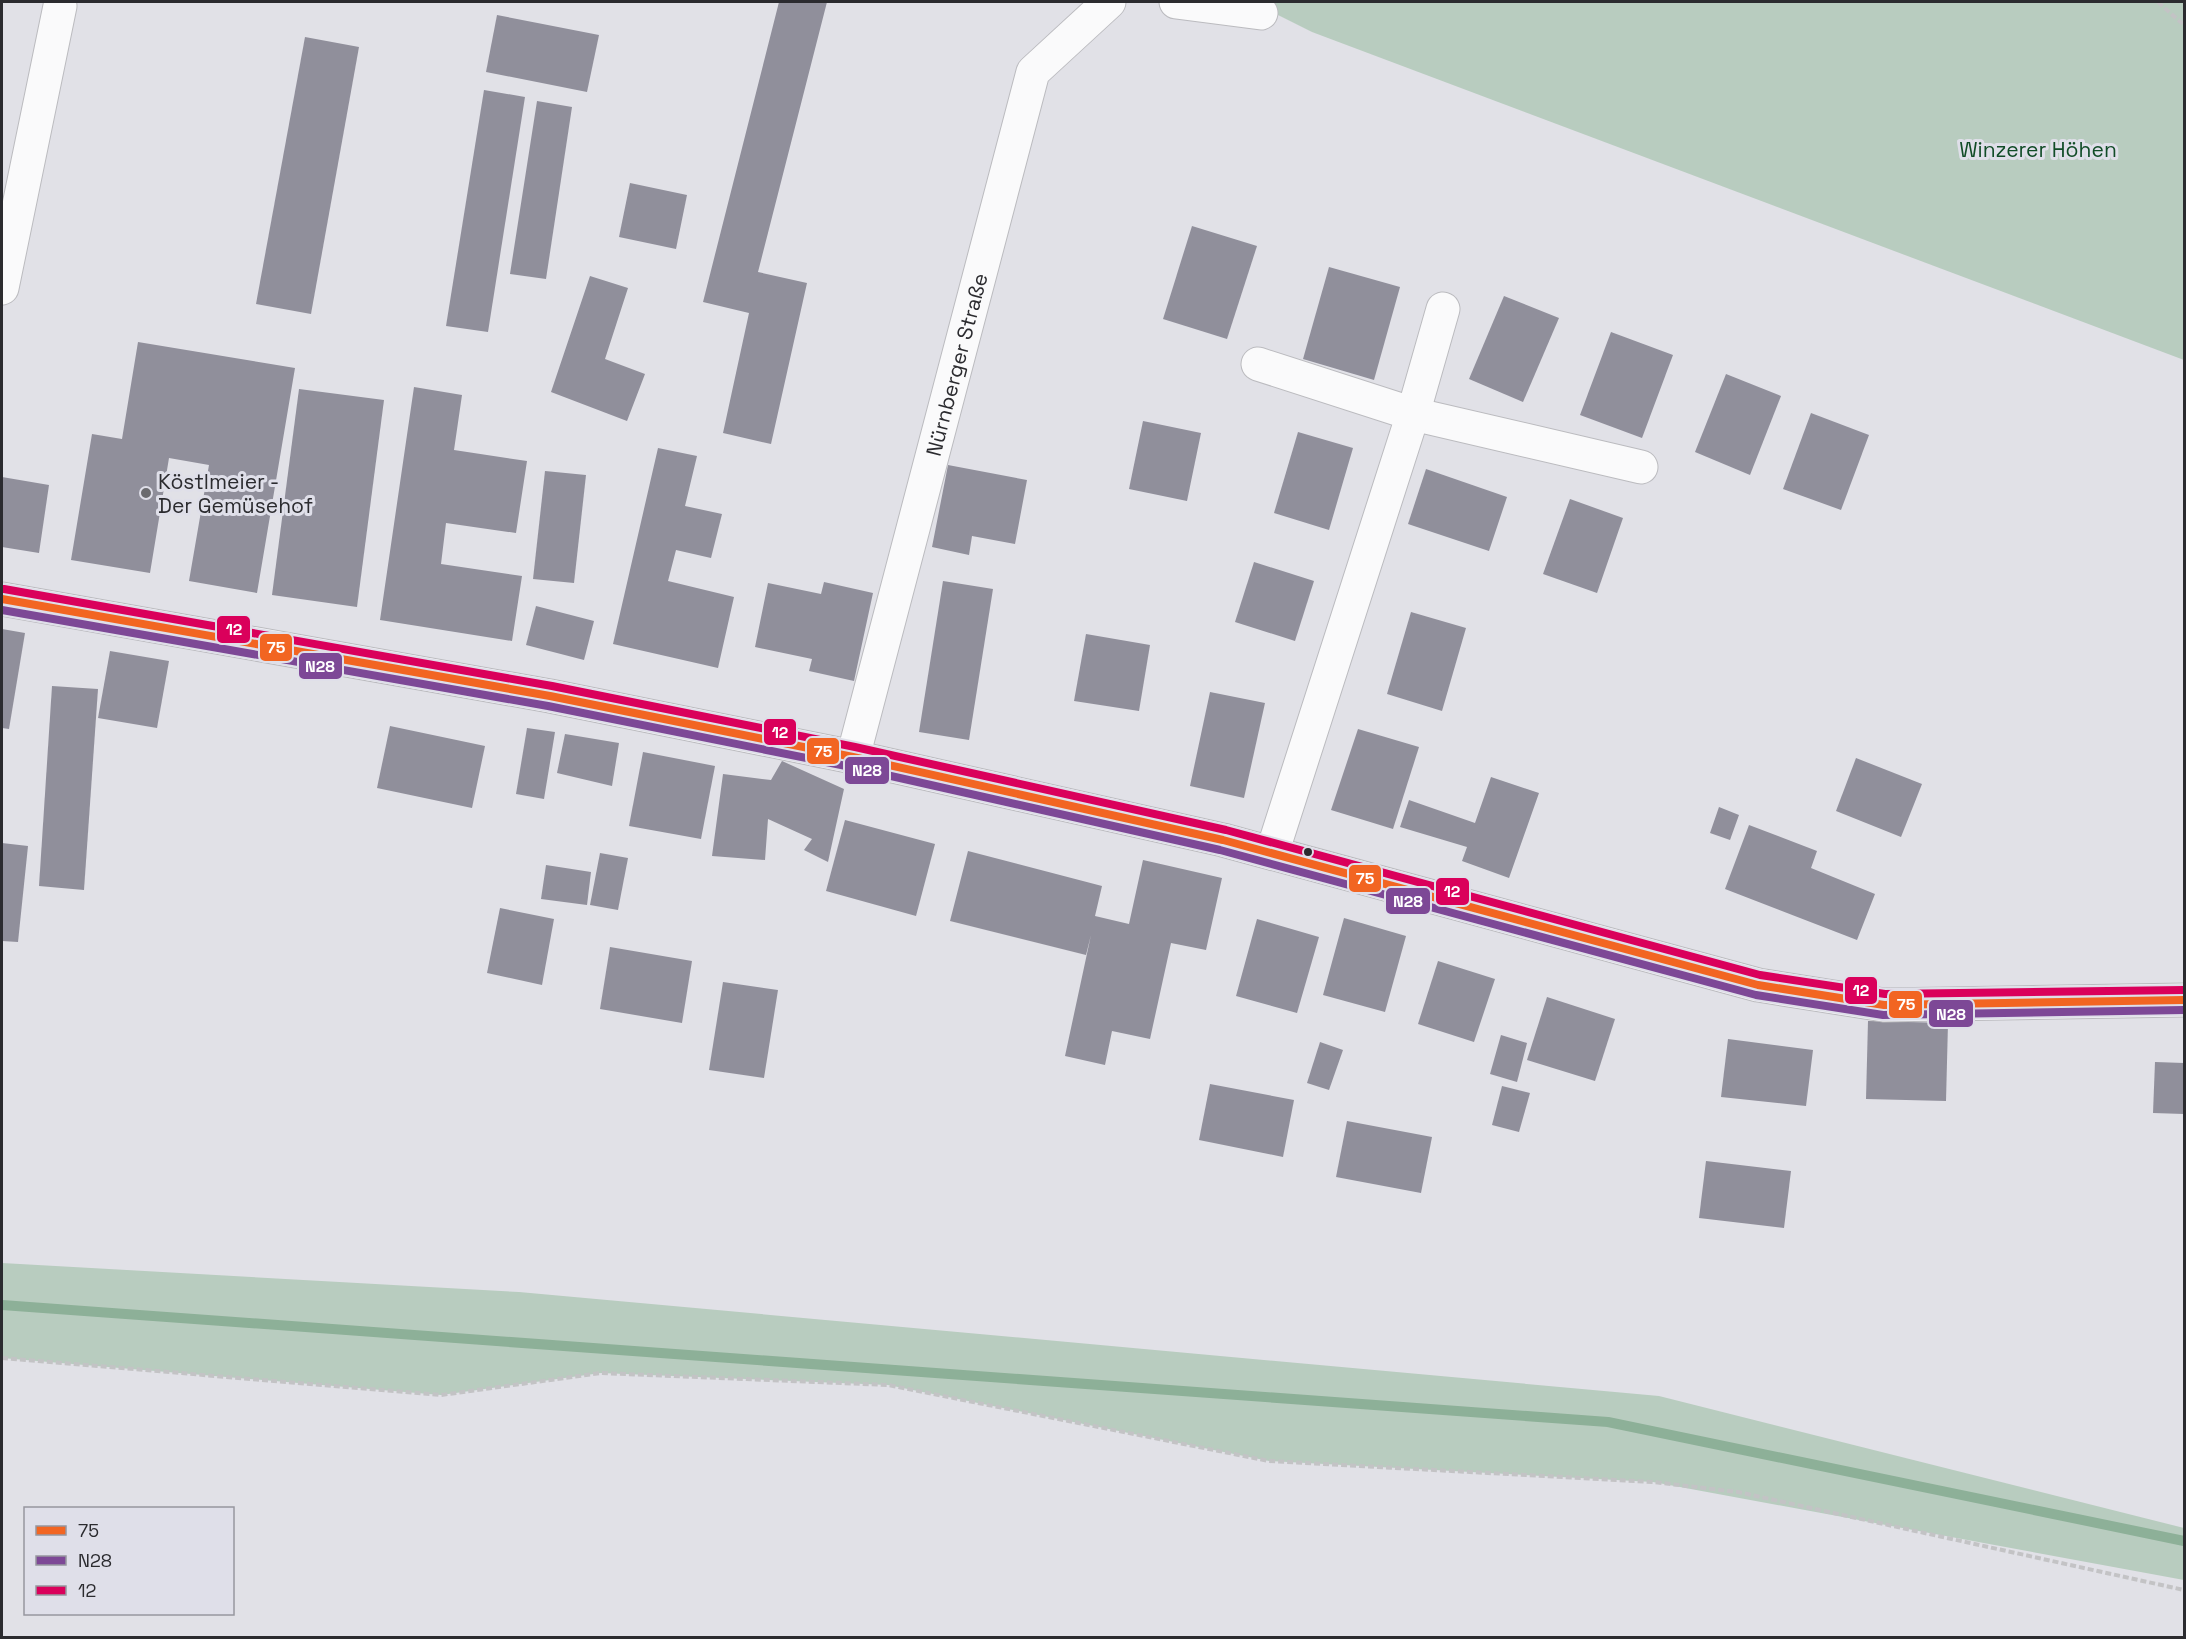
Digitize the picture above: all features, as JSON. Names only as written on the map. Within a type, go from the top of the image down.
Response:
[{"type":"street","name":"Nürnberger Straße","points":[[853,757],[1034,72],[1109,2]]},
{"type":"street","points":[[1176,2],[1261,13]]},
{"type":"street","points":[[2,288],[60,6]]},
{"type":"street","points":[[1272,853],[1413,414],[1443,309]]},
{"type":"street","points":[[1258,364],[1413,414],[1641,467]]},
{"type":"street","points":[[2,599],[550,696],[853,757],[1272,853],[1758,985],[1884,1005],[2184,1000]]},
{"type":"path","points":[[2158,2],[2184,25]]},
{"type":"path","points":[[2,1358],[441,1395],[601,1373],[888,1385],[1269,1461],[1653,1482],[1738,1492],[2184,1590]]},
{"type":"green space","name":"Winzerer Höhen","points":[[1252,2],[2184,2],[2184,360],[1312,32]]},
{"type":"green space","points":[[2,1263],[519,1292],[1659,1396],[2184,1528],[2184,1580],[1653,1482],[1269,1461],[888,1385],[601,1373],[441,1395],[2,1358]]},
{"type":"building","points":[[779,2],[827,2],[758,272],[807,283],[771,444],[723,433],[749,313],[703,302]]},
{"type":"building","points":[[497,15],[599,35],[587,92],[486,72]]},
{"type":"building","points":[[305,37],[359,47],[311,314],[256,304]]},
{"type":"building","points":[[484,90],[525,97],[488,332],[446,326]]},
{"type":"building","points":[[537,101],[572,107],[546,279],[510,274]]},
{"type":"building","points":[[630,183],[687,195],[676,249],[619,237]]},
{"type":"building","points":[[1192,226],[1257,246],[1227,339],[1163,319]]},
{"type":"building","points":[[1329,267],[1400,287],[1374,380],[1303,359]]},
{"type":"building","points":[[590,276],[628,288],[605,359],[645,374],[627,421],[551,392]]},
{"type":"building","points":[[1504,296],[1559,318],[1523,402],[1469,379]]},
{"type":"building","points":[[1611,332],[1673,355],[1642,438],[1580,415]]},
{"type":"building","points":[[138,342],[295,368],[257,593],[189,581],[209,465],[169,458],[150,573],[71,560],[92,434],[122,439]]},
{"type":"building","points":[[1726,374],[1781,396],[1750,475],[1695,452]]},
{"type":"building","points":[[414,387],[462,395],[454,450],[527,461],[516,533],[446,523],[441,564],[522,576],[512,641],[380,620]]},
{"type":"building","points":[[299,389],[384,400],[357,607],[272,595]]},
{"type":"building","points":[[1811,413],[1869,435],[1841,510],[1783,489]]},
{"type":"building","points":[[1143,421],[1201,433],[1187,501],[1129,489]]},
{"type":"building","points":[[1298,432],[1353,448],[1329,530],[1274,513]]},
{"type":"building","points":[[658,448],[697,456],[685,506],[722,514],[711,558],[676,550],[668,581],[734,597],[718,668],[613,644]]},
{"type":"building","points":[[948,465],[1027,480],[1015,544],[972,536],[969,555],[932,547]]},
{"type":"building","points":[[1426,469],[1507,497],[1489,551],[1408,524]]},
{"type":"building","points":[[545,471],[586,475],[574,583],[533,579]]},
{"type":"building","points":[[2,477],[49,485],[39,553],[2,547]]},
{"type":"building","points":[[1570,499],[1623,518],[1597,593],[1543,574]]},
{"type":"building","points":[[1254,562],[1314,581],[1295,641],[1235,622]]},
{"type":"building","points":[[943,581],[993,589],[969,740],[919,732]]},
{"type":"building","points":[[824,582],[873,593],[854,681],[809,671],[812,659],[755,647],[768,583],[821,594]]},
{"type":"building","points":[[536,606],[594,621],[584,660],[526,645]]},
{"type":"building","points":[[1411,612],[1466,628],[1442,711],[1387,694]]},
{"type":"building","points":[[2,629],[25,633],[9,729],[2,728]]},
{"type":"building","points":[[1086,634],[1150,645],[1139,711],[1074,701]]},
{"type":"building","points":[[110,651],[169,661],[157,728],[98,718]]},
{"type":"building","points":[[52,686],[98,689],[84,890],[39,886]]},
{"type":"building","points":[[1210,692],[1265,703],[1244,798],[1190,786]]},
{"type":"building","points":[[390,726],[485,746],[472,808],[377,788]]},
{"type":"building","points":[[527,728],[555,732],[544,799],[516,794]]},
{"type":"building","points":[[1358,729],[1419,747],[1393,829],[1331,810]]},
{"type":"building","points":[[565,734],[619,743],[612,786],[557,773]]},
{"type":"building","points":[[643,752],[715,766],[701,839],[629,826]]},
{"type":"building","points":[[1856,758],[1922,784],[1901,837],[1836,811]]},
{"type":"building","points":[[782,761],[844,789],[828,862],[804,850],[812,839],[768,819],[765,860],[712,856],[723,774],[771,780]]},
{"type":"building","points":[[1491,777],[1539,793],[1509,878],[1462,861],[1467,847],[1400,827],[1409,800],[1475,823]]},
{"type":"building","points":[[1719,807],[1739,815],[1730,840],[1710,833]]},
{"type":"building","points":[[845,820],[935,844],[916,916],[826,891]]},
{"type":"building","points":[[1749,825],[1817,851],[1811,868],[1875,894],[1857,940],[1725,889]]},
{"type":"building","points":[[2,843],[28,846],[18,942],[2,941]]},
{"type":"building","points":[[968,851],[1102,886],[1095,916],[1129,924],[1143,860],[1222,878],[1206,950],[1171,943],[1150,1039],[1112,1031],[1105,1065],[1065,1056],[1091,935],[1086,955],[950,921]]},
{"type":"building","points":[[600,853],[628,858],[618,910],[590,905]]},
{"type":"building","points":[[546,865],[591,872],[587,905],[541,899]]},
{"type":"building","points":[[500,908],[554,919],[542,985],[487,973]]},
{"type":"building","points":[[1344,918],[1406,936],[1385,1012],[1323,995]]},
{"type":"building","points":[[1257,919],[1319,937],[1297,1013],[1236,996]]},
{"type":"building","points":[[610,947],[692,961],[682,1023],[600,1009]]},
{"type":"building","points":[[1438,961],[1495,979],[1474,1042],[1418,1024]]},
{"type":"building","points":[[723,982],[778,990],[764,1078],[709,1070]]},
{"type":"building","points":[[1547,997],[1615,1019],[1595,1081],[1527,1060]]},
{"type":"building","points":[[1868,1021],[1948,1023],[1946,1101],[1866,1099]]},
{"type":"building","points":[[1501,1035],[1527,1043],[1517,1082],[1490,1074]]},
{"type":"building","points":[[1728,1039],[1813,1050],[1806,1106],[1721,1097]]},
{"type":"building","points":[[1320,1042],[1343,1050],[1329,1090],[1307,1083]]},
{"type":"building","points":[[2155,1062],[2184,1063],[2184,1114],[2153,1113]]},
{"type":"building","points":[[1210,1084],[1294,1100],[1283,1157],[1199,1140]]},
{"type":"building","points":[[1502,1086],[1530,1093],[1519,1132],[1492,1125]]},
{"type":"building","points":[[1347,1121],[1432,1137],[1421,1193],[1336,1177]]},
{"type":"building","points":[[1706,1161],[1791,1171],[1784,1228],[1699,1218]]},
{"type":"waterway","points":[[2,1305],[1608,1422],[2184,1541]]},
{"type":"transit line","name":"12","points":[[4,589],[552,686],[855,747],[1226,830],[1760,975],[1885,994],[2184,990]]},
{"type":"transit line","name":"75","points":[[2,599],[550,696],[853,757],[1223,840],[1758,985],[1884,1005],[2184,1000]]},
{"type":"transit line","name":"N28","points":[[2,610],[548,706],[851,767],[1220,850],[1756,995],[1883,1015],[2184,1010]]},
{"type":"place","name":"Köstlmeier - Der Gemüsehof","points":[[146,493]]}]
